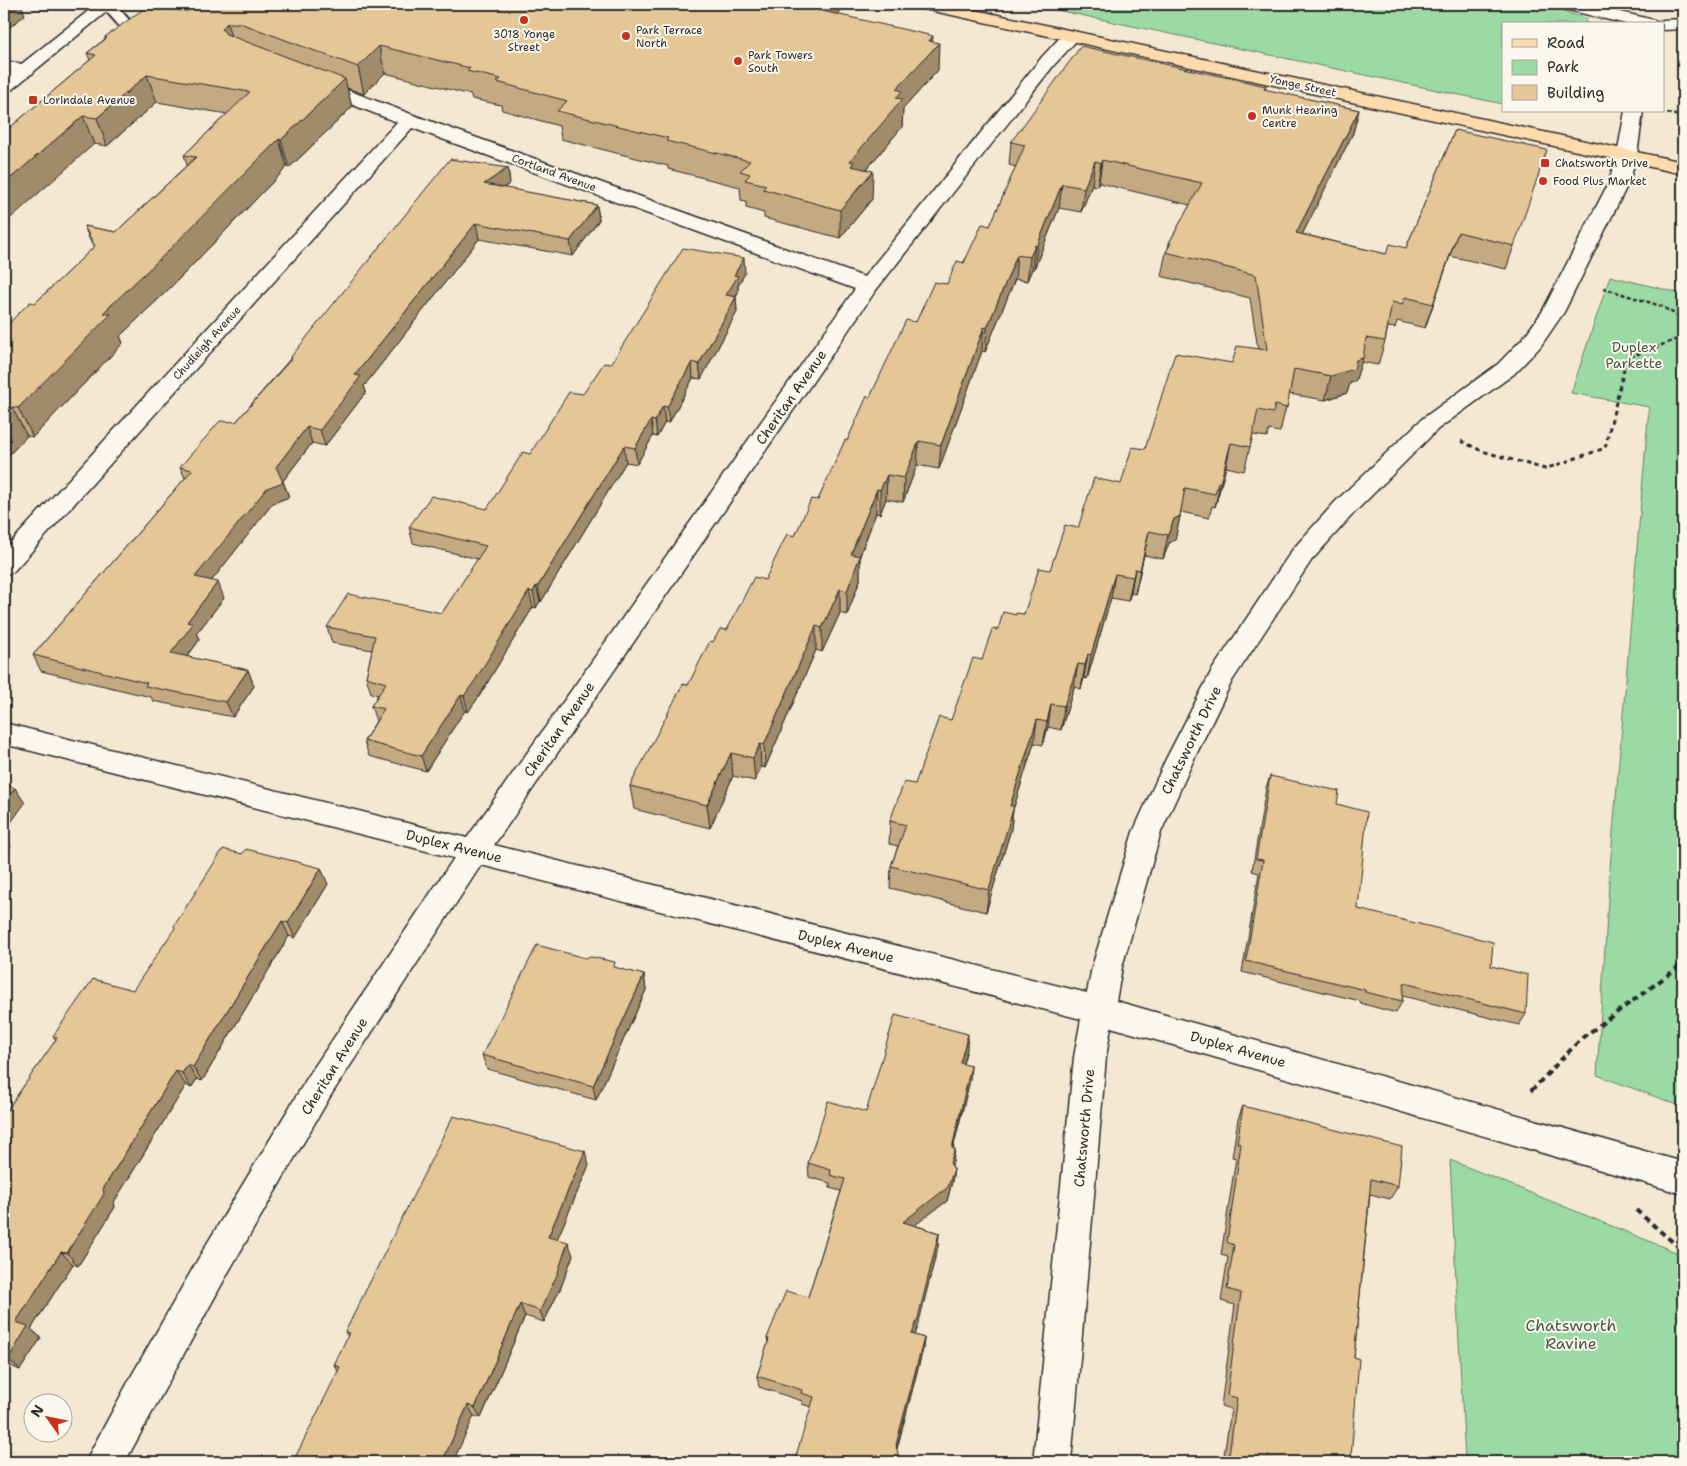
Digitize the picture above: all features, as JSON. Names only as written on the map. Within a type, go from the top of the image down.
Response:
[{"type":"main road","name":"Yonge Street","points":[[924,4],[1683,168]]},
{"type":"street","points":[[4,87],[107,4]]},
{"type":"street","points":[[1566,4],[1640,22]]},
{"type":"street","points":[[1664,25],[1683,24]]},
{"type":"street","name":"Cheritan Avenue","points":[[105,1462],[217,1259],[320,1085],[475,851],[868,286],[1048,61],[1071,36]]},
{"type":"street","points":[[4,66],[26,70]]},
{"type":"street","name":"Cortland Avenue","points":[[294,76],[409,120],[868,286]]},
{"type":"street","name":"Chatsworth Drive","points":[[1052,1462],[1090,1057],[1108,966],[1147,832],[1180,759],[1222,677],[1302,555],[1345,506],[1430,424],[1506,369],[1532,342],[1553,312],[1571,280],[1619,182],[1627,155],[1634,112]]},
{"type":"street","name":"Chudleigh Avenue","points":[[4,566],[409,120]]},
{"type":"street","name":"Duplex Avenue","points":[[4,733],[1100,1011],[1683,1178]]},
{"type":"lane","points":[[107,4],[127,26],[166,29]]},
{"type":"path","points":[[1667,114],[1683,117]]},
{"type":"path","points":[[1571,280],[1661,306],[1683,319]]},
{"type":"path","points":[[1457,439],[1482,451],[1545,469],[1605,448],[1627,358],[1683,337]]},
{"type":"path","points":[[1531,1091],[1586,1034],[1683,964]]},
{"type":"path","points":[[1636,1210],[1683,1251]]},
{"type":"green space","points":[[1028,4],[1537,4],[1588,19],[1585,22],[1502,22],[1502,104]]},
{"type":"green space","name":"Duplex Parkette","points":[[1610,276],[1683,294],[1683,1107],[1597,1075],[1610,868],[1649,407],[1571,393]]},
{"type":"green space","name":"Chatsworth Ravine","points":[[1450,1160],[1683,1255],[1683,1462],[1465,1462]]},
{"type":"building","points":[[4,4],[14,4],[4,12]]},
{"type":"building","points":[[196,4],[824,4],[818,10],[933,36],[929,41],[939,43],[896,89],[902,91],[896,98],[903,99],[850,161],[854,162],[851,166],[873,171],[840,210],[763,189],[766,185],[745,180],[750,174],[740,171],[750,161],[666,141],[668,138],[557,111],[567,101],[497,82],[501,79],[467,71],[470,68],[379,46],[358,67],[240,23],[227,23],[222,29],[226,34],[345,79],[281,140],[279,139],[164,255],[103,313],[111,314],[18,408],[12,407],[4,416],[4,328],[30,302],[35,303],[95,246],[84,226],[116,232],[196,157],[184,155],[250,92],[147,75],[97,118],[83,116],[4,184],[4,129],[7,130],[96,55],[87,53],[107,38],[105,37],[146,7],[187,11],[194,8]]},
{"type":"building","points":[[1081,46],[1266,86],[1264,89],[1359,110],[1296,233],[1386,254],[1390,244],[1406,248],[1455,130],[1547,150],[1514,246],[1458,232],[1433,304],[1405,297],[1402,305],[1392,302],[1385,341],[1366,338],[1363,358],[1356,360],[1354,369],[1331,376],[1294,369],[1287,408],[1275,405],[1273,413],[1258,410],[1250,447],[1231,443],[1215,494],[1185,488],[1180,516],[1174,519],[1168,535],[1149,531],[1140,570],[1135,569],[1133,577],[1115,574],[1091,655],[1088,654],[1085,665],[1078,664],[1064,706],[1051,704],[1047,722],[1037,720],[1010,806],[1014,806],[989,890],[891,866],[906,825],[890,821],[904,782],[915,784],[939,717],[951,720],[973,658],[982,660],[992,629],[998,630],[1003,612],[1016,615],[1016,613],[1024,614],[1039,568],[1050,570],[1065,525],[1078,528],[1094,478],[1121,484],[1132,447],[1145,449],[1175,353],[1232,363],[1237,346],[1267,350],[1256,275],[1166,252],[1171,243],[1169,243],[1202,183],[1102,160],[1101,163],[1095,161],[1084,188],[1062,184],[1037,246],[1035,245],[1030,257],[1017,255],[987,328],[984,327],[941,445],[919,441],[904,478],[887,475],[880,490],[877,489],[851,554],[860,556],[847,591],[840,589],[822,628],[816,626],[764,745],[760,744],[753,758],[731,753],[707,805],[630,786],[683,684],[688,685],[710,641],[713,642],[720,629],[727,630],[754,577],[765,580],[787,534],[795,536],[811,499],[818,500],[845,440],[847,441],[867,396],[870,397],[906,320],[916,322],[934,282],[947,284],[957,261],[964,263],[982,224],[990,226],[1025,145],[1011,142]]},
{"type":"building","points":[[450,159],[508,168],[484,184],[597,205],[570,241],[476,223],[355,375],[361,376],[320,430],[307,427],[276,467],[283,482],[267,488],[195,577],[218,582],[187,622],[193,624],[171,653],[248,670],[226,702],[145,686],[147,683],[33,655],[192,470],[180,467],[220,421],[236,422],[292,358],[290,358]]},
{"type":"building","points":[[683,248],[744,258],[734,275],[738,276],[726,295],[736,297],[699,364],[692,362],[667,407],[663,406],[655,421],[651,420],[635,448],[624,446],[538,586],[536,586],[533,592],[529,591],[476,679],[464,696],[461,695],[421,756],[364,741],[384,709],[371,706],[386,683],[366,677],[375,636],[327,627],[348,594],[442,613],[486,546],[409,527],[431,496],[487,509],[523,452],[530,454],[569,392],[583,394],[604,363],[611,364]]},
{"type":"building","points":[[1270,776],[1339,791],[1337,804],[1367,812],[1358,909],[1493,942],[1491,966],[1528,975],[1526,1014],[1404,983],[1402,1001],[1246,961],[1263,860],[1256,859]]},
{"type":"building","points":[[4,785],[15,788],[4,803]]},
{"type":"building","points":[[223,849],[242,854],[246,849],[321,868],[288,923],[282,921],[193,1067],[188,1065],[182,1073],[176,1071],[103,1189],[104,1194],[67,1253],[61,1252],[16,1322],[28,1326],[8,1359],[4,1357],[4,1111],[7,1110],[57,1038],[53,1036],[93,979],[133,990],[175,928],[174,926]]},
{"type":"building","points":[[537,945],[585,958],[591,957],[615,962],[614,967],[644,975],[593,1086],[482,1055]]},
{"type":"building","points":[[895,1015],[968,1034],[960,1063],[971,1066],[952,1148],[955,1149],[950,1163],[954,1169],[948,1187],[903,1222],[939,1233],[918,1318],[912,1334],[924,1338],[896,1445],[900,1462],[794,1462],[814,1397],[801,1393],[802,1390],[757,1376],[769,1339],[767,1338],[786,1291],[808,1297],[845,1179],[830,1175],[831,1170],[808,1163],[828,1101],[866,1112]]},
{"type":"building","points":[[1243,1106],[1402,1147],[1398,1186],[1371,1179],[1354,1357],[1359,1359],[1351,1457],[1363,1462],[1228,1462],[1237,1398],[1227,1395],[1241,1293],[1227,1289],[1234,1245],[1227,1242],[1241,1144],[1237,1143]]},
{"type":"building","points":[[453,1116],[585,1151],[548,1237],[568,1242],[557,1275],[540,1311],[520,1304],[475,1408],[468,1405],[442,1462],[293,1462],[340,1367],[334,1365],[349,1333],[345,1332]]},
{"type":"place","name":"3018 Yonge Street","points":[[524,20]]},
{"type":"place","name":"Park Terrace North","points":[[626,36]]},
{"type":"place","name":"Park Towers South","points":[[738,61]]},
{"type":"place","name":"Lorindale Avenue","points":[[33,100]]},
{"type":"place","name":"Munk Hearing Centre","points":[[1252,116]]},
{"type":"place","name":"Chatsworth Drive","points":[[1545,163]]},
{"type":"place","name":"Food Plus Market","points":[[1543,181]]}]
